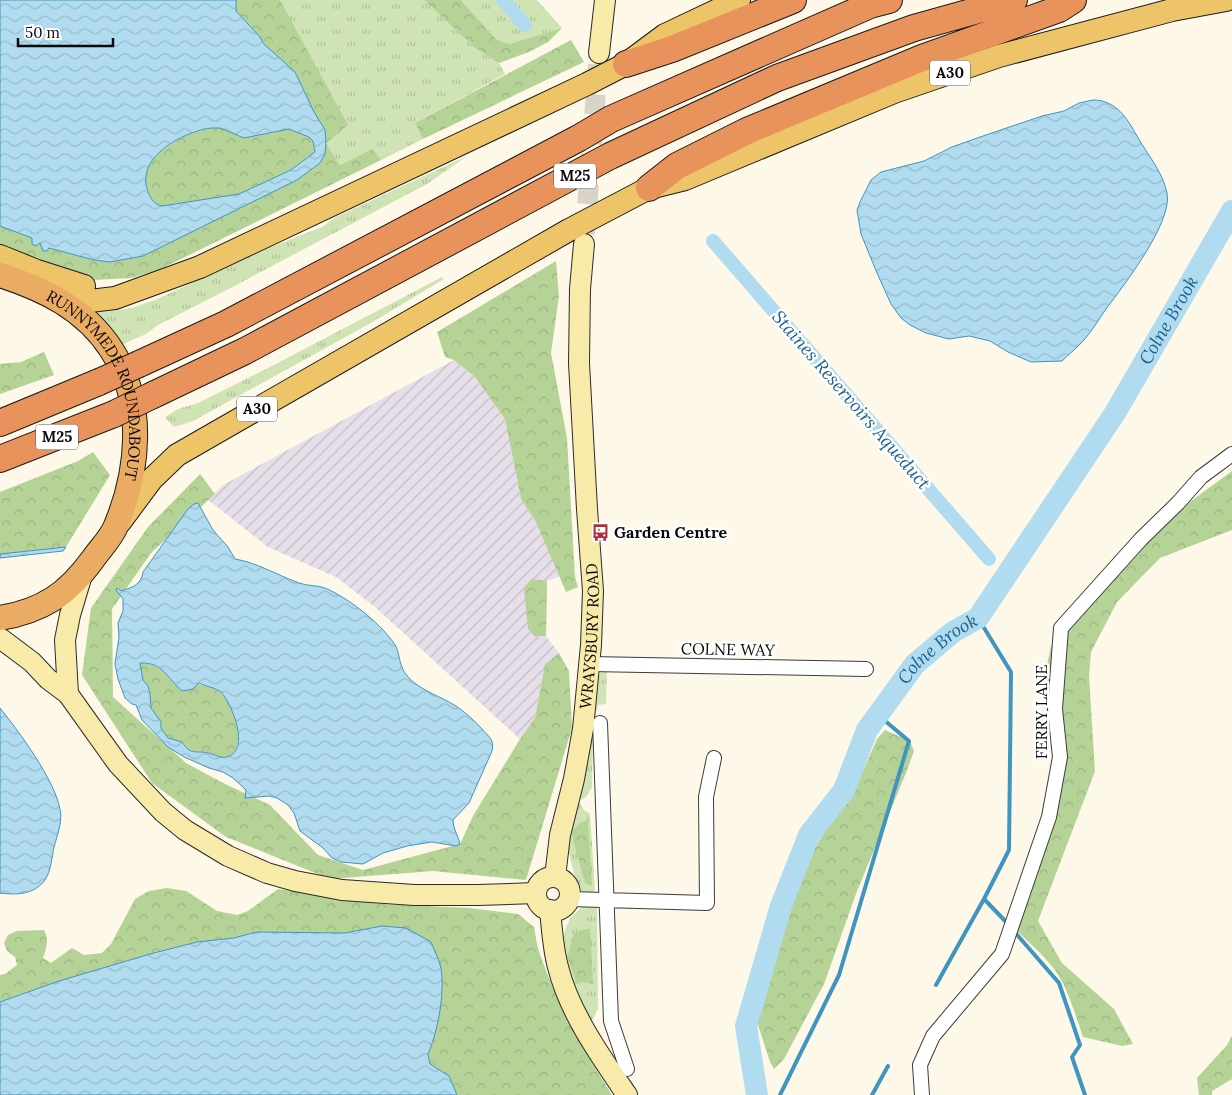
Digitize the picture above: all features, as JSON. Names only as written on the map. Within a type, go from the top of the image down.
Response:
[{"type":"highway","points":[[626,64],[672,49],[793,0]]},
{"type":"highway","name":"M25","points":[[0,423],[100,382],[226,324],[612,119],[870,5],[889,0]]},
{"type":"highway","name":"M25","points":[[0,459],[114,414],[245,351],[610,156],[777,78],[914,28],[1014,0]]},
{"type":"highway","points":[[649,188],[677,166],[747,131],[922,58],[1059,9],[1073,0]]},
{"type":"highway","name":"RUNNYMEDE ROUNDABOUT","points":[[0,275],[45,291],[95,328],[112,351],[129,389],[133,405],[135,428],[135,458],[128,490],[114,530],[82,575],[54,599],[27,612],[0,618]]},
{"type":"main road","points":[[599,53],[605,0]]},
{"type":"main road","points":[[45,291],[90,301],[115,298],[200,267],[626,64],[665,36],[740,0]]},
{"type":"main road","name":"A30","points":[[114,530],[152,479],[177,455],[304,384],[421,314],[569,230],[649,188],[685,179],[894,92],[999,56],[1172,10],[1226,0]]},
{"type":"main road","name":"WRAYSBURY ROAD","points":[[555,877],[560,835],[574,779],[583,729],[590,664],[593,591],[586,509],[579,363],[580,289],[584,244]]},
{"type":"main road","points":[[0,256],[87,287],[114,290],[150,286]]},
{"type":"main road","points":[[68,694],[66,640],[70,615],[82,575]]},
{"type":"main road","points":[[0,638],[32,662],[48,679],[68,694],[118,764],[163,812],[185,830],[228,856],[267,872],[342,890],[423,895],[536,893]]},
{"type":"main road","points":[[549,877],[555,877],[565,882],[568,887],[569,899],[561,908],[550,910],[539,904],[536,893],[540,882],[549,877]]},
{"type":"main road","points":[[550,910],[558,967],[570,1000],[590,1038],[627,1095]]},
{"type":"street","name":"FERRY LANE","points":[[922,1095],[920,1065],[933,1036],[1002,954],[1049,817],[1060,756],[1055,709],[1061,628],[1141,539],[1178,503],[1201,477],[1232,454]]},
{"type":"street","name":"COLNE WAY","points":[[590,664],[866,669]]},
{"type":"street","name":"WRAYSBURY ROAD","points":[[600,723],[611,1021],[627,1069]]},
{"type":"street","points":[[569,899],[707,902],[706,797],[714,758]]},
{"type":"shaded area","points":[[454,360],[475,377],[505,419],[521,499],[536,522],[561,576],[547,581],[546,636],[559,653],[545,664],[535,718],[520,739],[375,607],[336,577],[268,547],[207,499],[225,484]]},
{"type":"green space","points":[[235,0],[280,0],[348,125],[326,143],[340,165],[373,149],[381,160],[171,264],[131,278],[93,280],[0,248],[0,226],[32,238],[36,246],[40,243],[49,248],[94,260],[110,262],[143,256],[314,168],[325,130],[260,37],[236,11]]},
{"type":"green space","points":[[280,0],[424,0],[475,48],[499,63],[505,74],[415,123],[423,139],[381,160],[373,149],[340,165],[326,143],[285,10]]},
{"type":"green space","points":[[424,0],[461,0],[497,40],[510,44],[562,28],[548,42],[529,52],[499,63],[475,48]]},
{"type":"green space","points":[[461,0],[537,0],[562,28],[511,44],[497,40]]},
{"type":"green space","points":[[571,40],[584,62],[423,139],[415,123]]},
{"type":"green space","points":[[212,128],[220,128],[244,138],[289,129],[309,137],[313,141],[315,152],[291,170],[239,194],[162,206],[155,203],[149,193],[146,180],[148,169],[154,158],[175,141]]},
{"type":"green space","points":[[467,156],[427,184],[158,325],[146,334],[119,346],[91,313],[132,308],[157,299],[266,249],[322,227],[336,217]]},
{"type":"green space","points":[[556,261],[559,296],[551,353],[567,438],[575,577],[578,587],[566,592],[536,522],[521,499],[505,419],[475,377],[454,360],[445,357],[437,332]]},
{"type":"green space","points":[[442,277],[444,279],[369,324],[193,421],[174,427],[165,417],[178,409],[198,403],[268,368]]},
{"type":"green space","points":[[44,352],[54,375],[0,394],[0,364],[21,362]]},
{"type":"green space","points":[[93,452],[110,475],[66,547],[0,554],[0,492],[78,461]]},
{"type":"green space","points":[[1232,471],[1232,530],[1160,558],[1117,602],[1091,652],[1089,676],[1095,771],[1038,921],[1062,963],[1114,1009],[1133,1044],[1122,1046],[1083,1037],[1070,998],[1059,976],[1043,956],[1011,925],[1044,827],[1058,756],[1044,679],[1051,646],[1070,622],[1172,515]]},
{"type":"green space","points":[[200,474],[215,494],[151,553],[112,609],[113,697],[186,763],[270,805],[318,855],[363,870],[460,844],[473,816],[535,718],[545,664],[559,653],[569,671],[572,728],[526,880],[433,871],[330,879],[226,837],[152,783],[82,675],[91,608],[148,527]]},
{"type":"green space","points":[[531,579],[547,581],[546,636],[535,636],[528,629],[524,590]]},
{"type":"green space","points":[[140,663],[146,663],[160,669],[175,685],[204,685],[220,692],[225,697],[237,725],[237,745],[234,752],[227,757],[220,757],[208,753],[194,752],[188,749],[182,742],[168,738],[161,728],[161,722],[151,708],[150,694],[148,686],[143,680]]},
{"type":"green space","points":[[607,669],[606,704],[598,705],[593,722],[592,787],[586,797],[579,801],[584,810],[590,814],[595,889],[593,893],[589,894],[577,886],[566,840],[596,680],[601,672]]},
{"type":"green space","points":[[885,730],[910,741],[914,751],[857,891],[824,984],[784,1059],[774,1069],[758,1025],[756,1011],[759,984],[797,876],[864,769],[877,739]]},
{"type":"green space","points":[[588,820],[592,886],[585,883],[571,832],[580,823]]},
{"type":"green space","points":[[167,888],[186,891],[217,911],[237,915],[248,911],[278,889],[381,904],[469,908],[518,914],[534,927],[540,954],[555,993],[582,1045],[612,1095],[457,1095],[449,1076],[430,1064],[428,1054],[433,1042],[382,926],[345,933],[256,932],[234,938],[197,942],[59,981],[0,1002],[0,975],[5,974],[17,965],[15,957],[7,951],[4,943],[8,935],[17,931],[44,930],[47,944],[43,958],[51,963],[72,948],[84,955],[102,953],[111,944],[135,899],[149,891]]},
{"type":"green space","points":[[597,904],[598,1009],[590,1025],[566,974],[563,936],[570,918],[583,906]]},
{"type":"green space","points":[[590,928],[593,984],[576,981],[567,957],[574,933]]},
{"type":"green space","points":[[1232,1036],[1232,1079],[1212,1091],[1212,1095],[1199,1095],[1197,1078],[1227,1045]]},
{"type":"water","points":[[0,0],[236,0],[236,11],[264,44],[295,72],[314,112],[325,130],[325,154],[320,163],[297,180],[143,256],[110,262],[94,260],[49,248],[47,251],[43,251],[40,243],[36,246],[32,244],[32,238],[0,226]],"holes":[[[220,128],[244,138],[289,129],[309,137],[313,141],[315,152],[291,170],[239,194],[162,206],[155,203],[149,194],[146,181],[148,169],[154,158],[175,141],[188,135],[201,130]]]},
{"type":"water","points":[[1093,100],[1108,103],[1125,117],[1162,178],[1167,193],[1167,205],[1163,220],[1146,253],[1084,340],[1062,361],[1031,362],[1008,352],[990,341],[969,336],[949,339],[926,333],[901,318],[891,304],[861,234],[857,210],[871,180],[881,172],[924,161],[952,147],[1042,116],[1064,111],[1079,103]]},
{"type":"water","points":[[198,503],[213,530],[228,547],[235,559],[260,566],[305,585],[325,588],[362,611],[387,634],[396,646],[403,669],[410,679],[420,687],[459,708],[473,719],[489,736],[493,744],[492,751],[469,803],[453,820],[460,844],[456,846],[432,842],[407,846],[383,853],[363,864],[341,862],[332,858],[323,848],[300,831],[294,813],[288,805],[277,798],[269,796],[245,798],[246,790],[233,778],[223,772],[184,757],[168,747],[142,720],[136,705],[125,698],[115,664],[119,637],[118,623],[123,611],[123,599],[116,590],[117,588],[121,591],[138,583],[143,572],[188,509]],"holes":[[[140,663],[148,663],[164,672],[182,691],[193,689],[199,683],[221,692],[230,706],[237,726],[239,737],[238,746],[234,753],[227,757],[220,757],[208,753],[193,752],[182,742],[168,738],[161,728],[161,722],[151,708],[148,686],[143,680]]]},
{"type":"water","points":[[66,547],[63,551],[0,558],[0,554]]},
{"type":"water","points":[[0,708],[44,770],[57,797],[61,813],[50,868],[45,880],[36,889],[18,894],[0,893]]},
{"type":"water","points":[[382,926],[406,928],[431,942],[441,968],[442,989],[438,1023],[428,1054],[430,1064],[449,1076],[457,1095],[0,1095],[0,1002],[59,981],[197,942],[234,938],[256,932],[345,933]]},
{"type":"waterway","name":"Staines Reservoirs Aqueduct","points":[[503,0],[525,25]]},
{"type":"waterway","name":"Colne Brook","points":[[757,1095],[746,1026],[781,906],[809,835],[844,790],[867,730],[915,664],[953,632],[978,618],[1115,413],[1232,211]]},
{"type":"waterway","name":"Staines Reservoirs Aqueduct","points":[[713,241],[989,559]]},
{"type":"waterway","points":[[936,985],[1009,850],[1011,672],[978,618]]},
{"type":"waterway","points":[[780,1095],[839,975],[909,741],[878,715]]},
{"type":"waterway","points":[[984,899],[1009,925]]},
{"type":"waterway","points":[[1013,930],[1059,983],[1080,1045],[1072,1057],[1085,1095]]},
{"type":"waterway","points":[[872,1095],[888,1066]]},
{"type":"tunnel","points":[[585,234],[599,53]]},
{"type":"place","name":"Garden Centre","points":[[600,532]]}]
